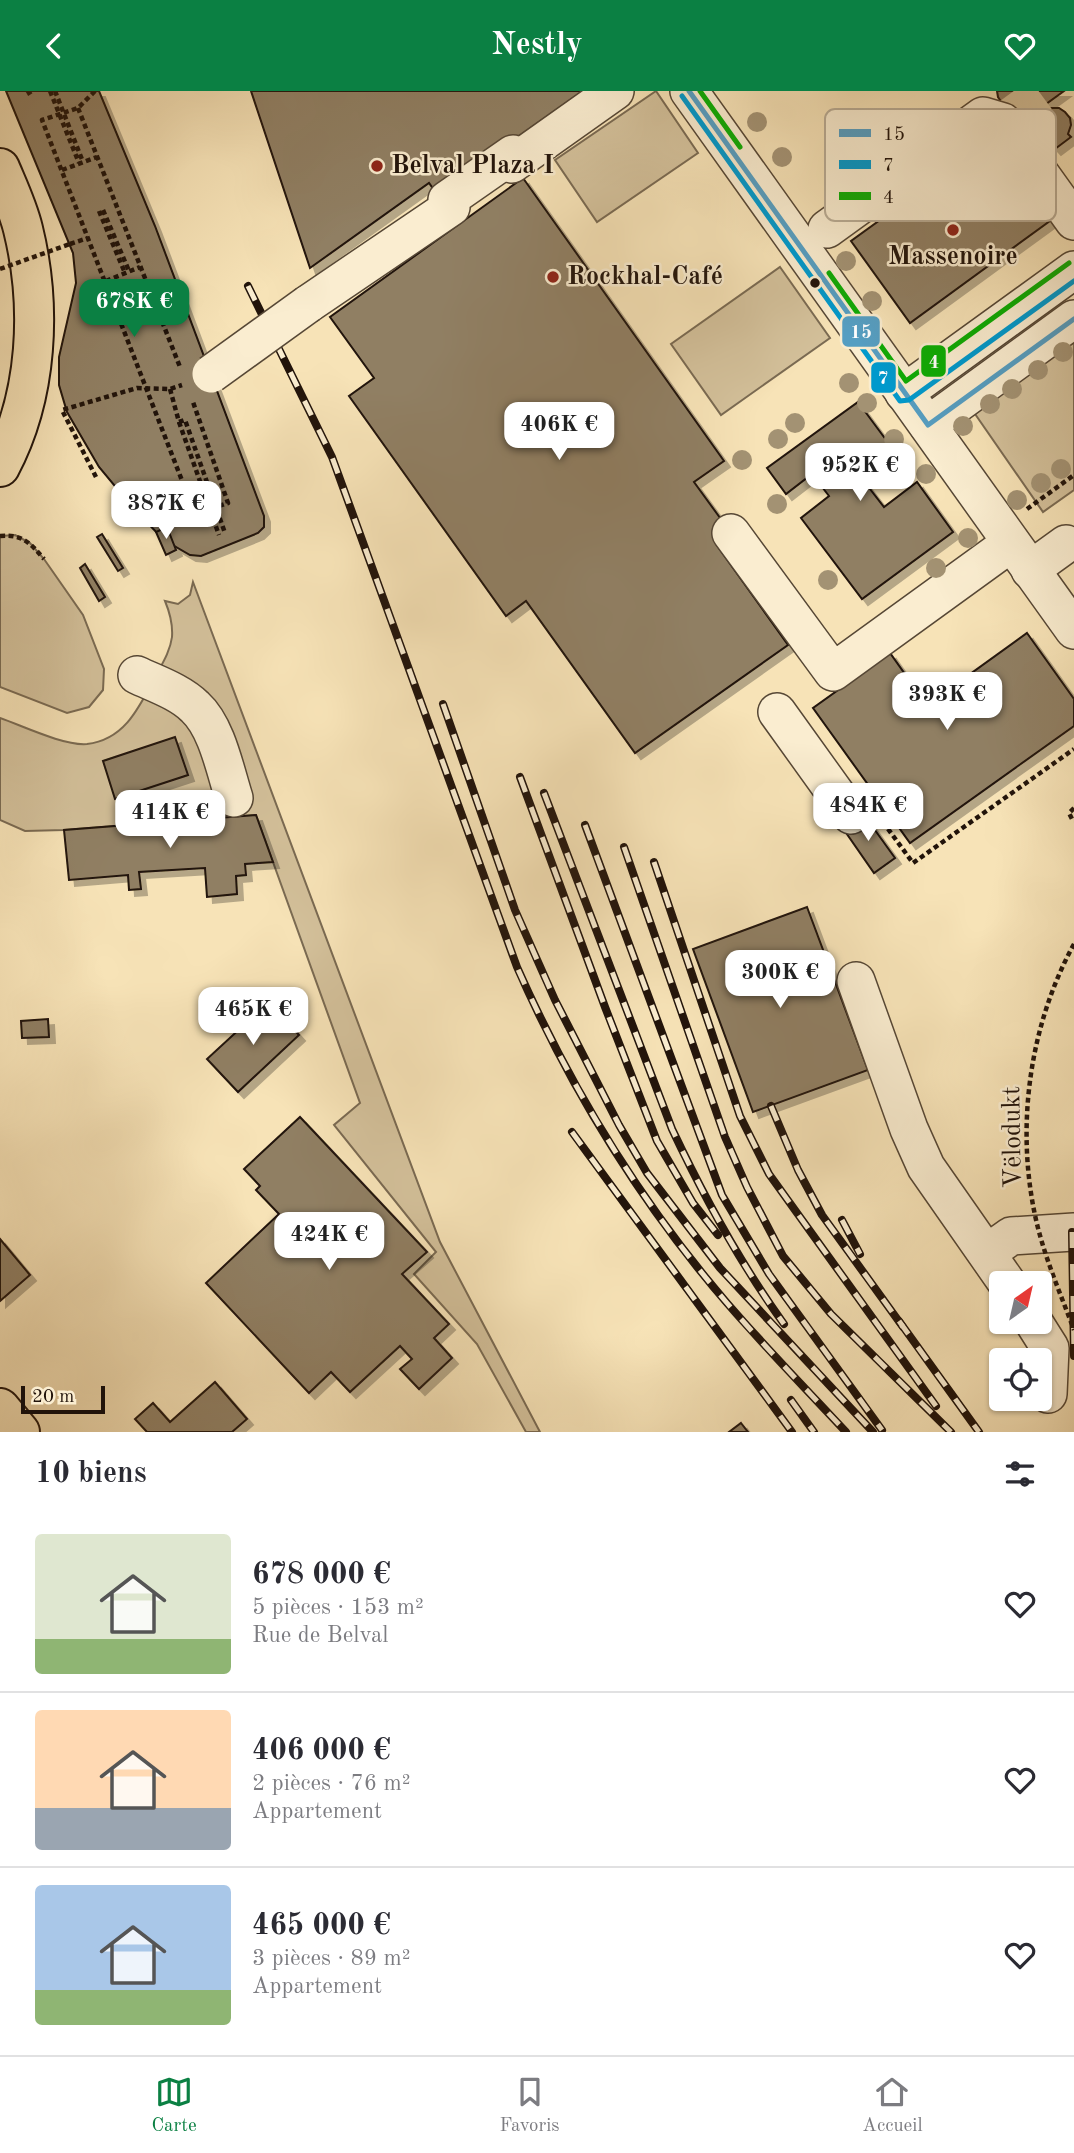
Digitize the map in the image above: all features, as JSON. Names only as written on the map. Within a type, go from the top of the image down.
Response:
[{"type":"main road","points":[[0,168],[22,227],[33,287],[34,344],[24,401],[0,467]]},
{"type":"street","points":[[199,378],[452,207],[447,200],[451,197],[615,91]]},
{"type":"street","points":[[690,91],[1074,630]]},
{"type":"street","points":[[1056,194],[1074,221]]},
{"type":"street","points":[[827,229],[838,221]]},
{"type":"street","points":[[904,393],[1074,270]]},
{"type":"street","points":[[928,425],[1074,319]]},
{"type":"street","points":[[731,533],[833,672],[1014,547],[1066,544]]},
{"type":"street","points":[[137,675],[176,693],[195,707],[210,726],[234,798]]},
{"type":"street","points":[[777,712],[866,817]]},
{"type":"street","points":[[856,981],[909,1129],[926,1167],[997,1268]]},
{"type":"street","points":[[997,1268],[1011,1236],[1074,1232]]},
{"type":"path","points":[[50,91],[81,163]]},
{"type":"path","points":[[55,91],[81,163]]},
{"type":"path","points":[[78,108],[154,301],[199,378],[228,503],[195,514],[42,120],[78,108],[94,91]]},
{"type":"path","points":[[61,170],[97,157]]},
{"type":"path","points":[[101,211],[127,272]]},
{"type":"path","points":[[0,269],[88,238]]},
{"type":"path","points":[[105,282],[140,267]]},
{"type":"path","points":[[120,317],[154,301]]},
{"type":"path","points":[[96,477],[62,410],[137,388],[170,389],[199,378]]},
{"type":"path","points":[[170,389],[179,422],[222,534]]},
{"type":"path","points":[[1014,547],[1074,475]]},
{"type":"path","points":[[0,536],[15,535],[30,543],[44,559]]},
{"type":"path","points":[[866,817],[913,863],[1074,748]]},
{"type":"path","points":[[1074,808],[1069,813],[1074,821]]},
{"type":"path","name":"Vëlodukt","points":[[1074,944],[1056,981],[1033,1060],[1027,1138],[1029,1176],[1037,1224],[1074,1330]]},
{"type":"shaded area","points":[[656,91],[698,153],[597,222],[555,160]]},
{"type":"shaded area","points":[[780,267],[830,338],[721,415],[671,344]]},
{"type":"shaded area","points":[[1074,340],[1074,490],[1043,512],[973,411]]},
{"type":"shaded area","points":[[15,535],[30,543],[44,559],[83,615],[104,669],[103,690],[89,707],[67,713],[0,687],[0,536]]},
{"type":"shaded area","points":[[193,582],[440,1242],[540,1432],[526,1432],[477,1344],[414,1274],[436,1252],[334,1125],[360,1103],[256,815],[25,831],[0,820],[0,718],[55,739],[78,744],[100,741],[120,730],[135,713],[169,649],[172,627],[165,601],[178,604],[190,595]]},
{"type":"building","points":[[6,91],[99,91],[155,226],[264,516],[264,527],[258,533],[201,556],[190,555],[164,540],[99,467],[67,412],[59,385],[59,357],[76,283],[73,253]]},
{"type":"building","name":"Belval Plaza I","points":[[251,91],[583,91],[437,194],[429,183],[310,268]]},
{"type":"building","points":[[997,91],[1064,91],[1039,109],[1006,109]]},
{"type":"building","points":[[1059,108],[1070,118],[1068,134],[1071,137],[1056,148],[1056,109],[1049,109]]},
{"type":"building","points":[[523,178],[724,461],[694,482],[731,533],[716,544],[788,645],[635,753],[526,601],[506,616],[349,396],[374,378],[330,317]]},
{"type":"building","points":[[879,221],[1050,221],[910,323],[851,241]]},
{"type":"building","points":[[858,402],[895,452],[860,476],[884,507],[917,482],[953,532],[862,599],[801,518],[829,496],[812,474],[786,494],[767,468]]},
{"type":"building","points":[[167,527],[176,550],[166,555],[156,532]]},
{"type":"building","points":[[102,534],[123,568],[118,571],[97,537]]},
{"type":"building","points":[[85,564],[105,597],[99,601],[80,568]]},
{"type":"building","points":[[1027,633],[1074,699],[1074,726],[910,843],[813,708],[890,653],[927,705]]},
{"type":"building","points":[[175,737],[188,775],[115,799],[103,761]]},
{"type":"building","points":[[862,812],[895,858],[874,873],[842,827]]},
{"type":"building","points":[[256,815],[273,862],[245,864],[246,875],[236,876],[237,894],[207,897],[205,868],[139,872],[141,889],[129,890],[128,875],[69,880],[64,830]]},
{"type":"building","points":[[807,907],[868,1070],[753,1112],[693,949]]},
{"type":"building","points":[[269,1002],[299,1035],[238,1092],[207,1059]]},
{"type":"building","points":[[48,1019],[49,1037],[22,1038],[21,1021]]},
{"type":"building","points":[[300,1117],[427,1252],[402,1274],[449,1324],[434,1338],[452,1358],[419,1389],[400,1369],[412,1359],[400,1346],[350,1392],[331,1372],[309,1393],[206,1283],[279,1214],[256,1190],[260,1186],[244,1169]]},
{"type":"building","points":[[0,1239],[30,1275],[0,1301]]},
{"type":"building","points":[[215,1382],[247,1419],[232,1432],[147,1432],[135,1419],[153,1403],[170,1422]]},
{"type":"building","points":[[741,1423],[748,1432],[729,1432]]},
{"type":"tunnel","points":[[1021,109],[1045,91]]},
{"type":"railway","points":[[248,286],[332,457],[517,967],[560,1056],[584,1100],[637,1184],[695,1265],[756,1336],[846,1432]]},
{"type":"railway","points":[[443,704],[515,910],[555,1000],[619,1125],[647,1173],[720,1268],[873,1432]]},
{"type":"railway","points":[[520,777],[657,1141],[693,1203],[718,1235]]},
{"type":"railway","points":[[544,793],[672,1129],[724,1229],[784,1324]]},
{"type":"railway","points":[[585,825],[722,1195],[769,1274],[882,1430]]},
{"type":"railway","points":[[624,847],[725,1137],[747,1187],[783,1256],[831,1314],[951,1432]]},
{"type":"railway","points":[[654,862],[740,1116],[769,1174],[936,1406]]},
{"type":"railway","points":[[771,1106],[798,1170],[822,1215],[903,1327]]},
{"type":"railway","points":[[572,1132],[792,1432]]},
{"type":"railway","points":[[842,1220],[860,1254]]},
{"type":"railway","points":[[1072,1232],[1074,1356]]},
{"type":"railway","points":[[899,1321],[979,1432]]},
{"type":"railway","points":[[791,1400],[814,1432]]},
{"type":"transit line","name":"15","points":[[689,91],[928,425],[1074,319]]},
{"type":"transit line","name":"4","points":[[700,91],[740,147]]},
{"type":"transit line","name":"7","points":[[682,96],[900,401],[909,400],[1074,281]]},
{"type":"transit line","name":"4","points":[[829,273],[906,381],[1069,263]]},
{"type":"place","name":"Belval Plaza I","points":[[377,166]]},
{"type":"place","name":"Massenoire","points":[[953,230]]},
{"type":"place","name":"Rockhal-Café","points":[[553,277]]}]
